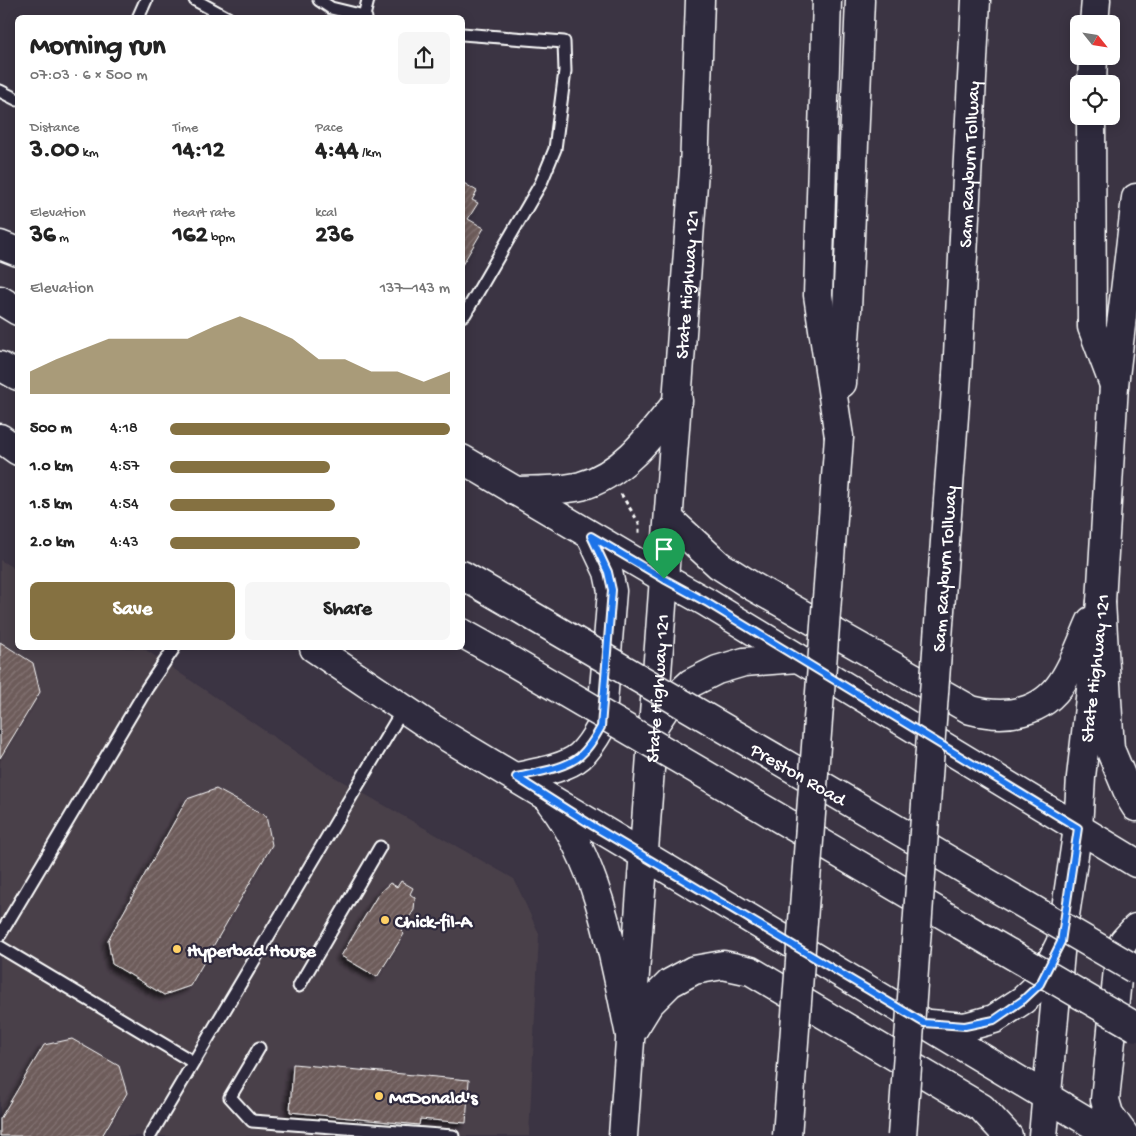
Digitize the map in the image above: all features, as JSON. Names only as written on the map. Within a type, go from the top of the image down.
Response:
[{"type":"main road","name":"State Highway 121","points":[[622,1136],[694,170],[700,0]]},
{"type":"main road","points":[[827,0],[818,295],[839,437]]},
{"type":"main road","points":[[787,1136],[839,437],[847,310],[860,0]]},
{"type":"main road","name":"Sam Rayburn Tollway","points":[[902,1136],[957,375],[976,0]]},
{"type":"main road","points":[[1095,15],[1096,0]]},
{"type":"main road","points":[[1091,125],[1092,327],[1114,385]]},
{"type":"main road","name":"State Highway 121","points":[[1043,1136],[1061,942],[1078,828],[1081,777],[1101,602],[1114,385],[1136,198]]},
{"type":"main road","points":[[0,245],[15,251]]},
{"type":"main road","points":[[0,300],[15,309]]},
{"type":"main road","points":[[0,366],[15,374]]},
{"type":"main road","points":[[515,491],[550,490],[582,486],[607,474],[632,455],[649,438],[678,401]]},
{"type":"main road","points":[[0,438],[15,449]]},
{"type":"main road","points":[[465,461],[706,602],[1136,862]]},
{"type":"main road","points":[[669,518],[719,565],[752,586],[971,710],[987,714],[1002,715],[1018,712],[1034,707],[1048,698],[1063,681],[1101,602]]},
{"type":"main road","points":[[516,777],[555,768],[578,758],[591,743],[601,727],[612,590],[608,572],[591,536]]},
{"type":"main road","name":"Preston Road","points":[[465,577],[1136,970]]},
{"type":"main road","points":[[1101,602],[1110,749],[1131,799],[1136,806]]},
{"type":"main road","points":[[465,635],[1136,1027]]},
{"type":"main road","points":[[317,650],[403,709],[1112,1136]]},
{"type":"main road","points":[[654,725],[668,704],[691,683],[717,670],[744,662],[798,658]]},
{"type":"main road","points":[[544,794],[564,820],[588,869],[610,944],[630,1035]]},
{"type":"main road","points":[[1125,1136],[1109,1114],[1105,1100],[1120,949],[1124,941],[1136,928]]},
{"type":"main road","points":[[924,1023],[965,1026],[994,1020],[1023,1000],[1040,984],[1061,942]]},
{"type":"main road","points":[[630,1035],[649,1004],[670,983],[694,970],[723,965],[750,971],[982,1108],[1008,1136]]},
{"type":"lane","points":[[139,15],[146,0]]},
{"type":"lane","points":[[195,0],[222,15]]},
{"type":"lane","points":[[319,0],[331,8],[357,15]]},
{"type":"lane","points":[[364,15],[368,0]]},
{"type":"lane","points":[[465,34],[564,42],[565,71],[555,149],[541,184],[465,314]]},
{"type":"lane","points":[[0,91],[15,98]]},
{"type":"lane","points":[[0,935],[147,688],[173,650]]},
{"type":"lane","points":[[150,1136],[403,709]]},
{"type":"lane","points":[[299,986],[380,847]]},
{"type":"lane","points":[[0,948],[193,1062]]},
{"type":"lane","points":[[259,1048],[230,1097],[252,1121],[453,1136]]},
{"type":"path","points":[[619,492],[640,523],[639,532]]},
{"type":"shaded area","points":[[0,560],[15,569],[15,650],[146,650],[322,770],[514,879],[539,934],[529,1136],[0,1136]]},
{"type":"building","points":[[465,184],[477,191],[472,200],[478,203],[468,219],[484,228],[465,260]]},
{"type":"building","points":[[0,642],[33,663],[40,692],[0,758]]},
{"type":"building","points":[[216,789],[266,816],[272,845],[190,986],[164,995],[112,964],[108,940],[187,799]]},
{"type":"building","name":"Chick-fil-A","points":[[401,881],[413,888],[410,894],[415,898],[414,910],[401,931],[404,934],[377,977],[341,956],[379,893],[390,883],[397,887]]},
{"type":"building","points":[[72,1039],[119,1066],[127,1093],[102,1136],[0,1136],[0,1119],[44,1045]]},
{"type":"building","name":"McDonald's","points":[[293,1064],[469,1080],[466,1123],[420,1119],[419,1125],[290,1112]]},
{"type":"place","name":"Chick-fil-A","points":[[385,920]]},
{"type":"place","name":"Hyperbad House","points":[[177,949]]},
{"type":"place","name":"McDonald's","points":[[379,1096]]},
{"type":"route","points":[[591,536],[664,579],[706,602],[1078,828],[1061,942],[1040,984],[1023,1000],[994,1020],[965,1026],[924,1023],[593,826],[516,777],[555,768],[578,758],[591,743],[601,727],[612,590],[608,572],[591,536]]}]
